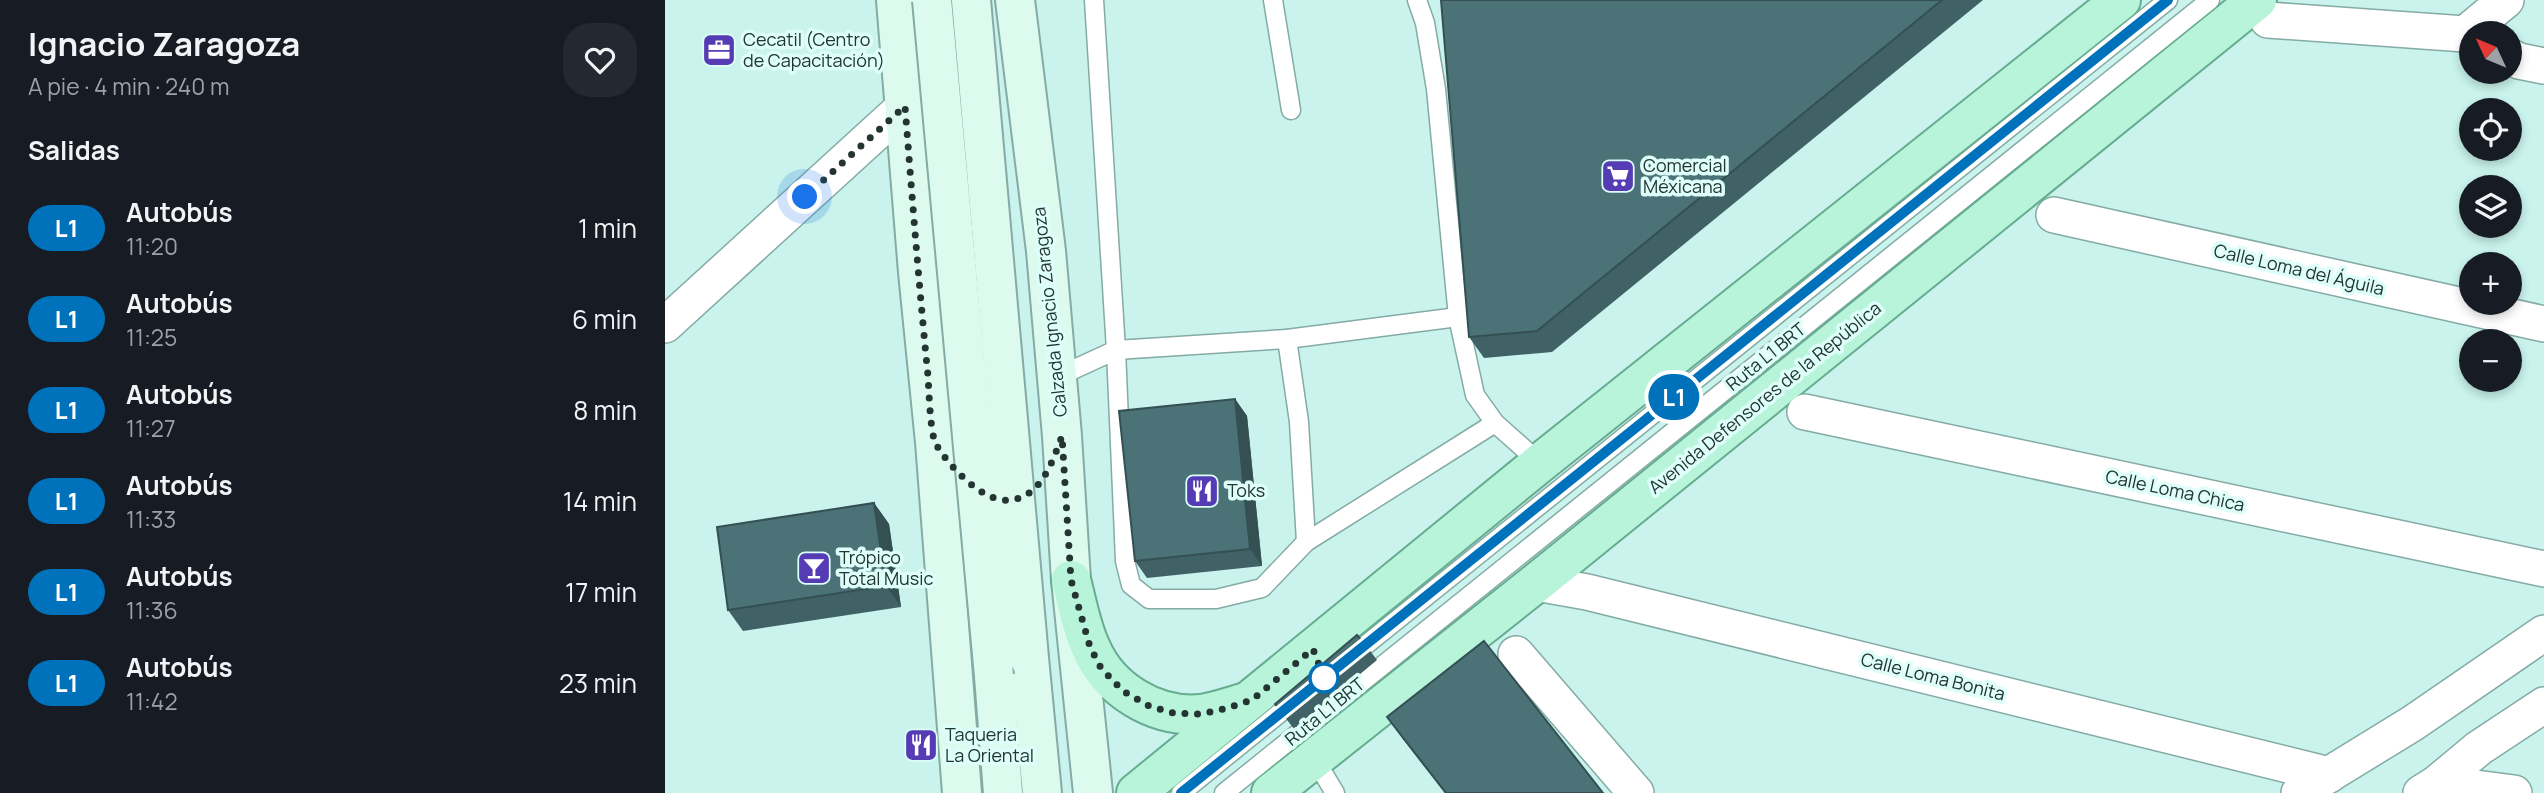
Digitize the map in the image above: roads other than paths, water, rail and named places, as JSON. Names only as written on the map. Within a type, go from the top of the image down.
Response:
[{"type":"main road","points":[[895,0],[935,442],[962,793]]},
{"type":"main road","points":[[932,0],[1003,793]]},
{"type":"main road","points":[[971,0],[1042,793]]},
{"type":"main road","name":"Calzada Ignacio Zaragoza","points":[[1015,0],[1046,251],[1071,580],[1093,793]]},
{"type":"main road","points":[[1136,793],[1540,463],[2121,0]]},
{"type":"main road","name":"Avenida Defensores de la República","points":[[1271,793],[2263,10]]},
{"type":"main road","points":[[935,442],[968,484],[990,497],[1014,500],[1037,487],[1051,464],[1062,436]]},
{"type":"main road","points":[[1071,580],[1090,647],[1101,668],[1123,691],[1149,706],[1173,713],[1200,714],[1252,700]]},
{"type":"street","points":[[2483,21],[2506,0]]},
{"type":"street","points":[[2263,10],[2459,34]]},
{"type":"street","points":[[2522,62],[2544,66]]},
{"type":"street","points":[[665,325],[905,106]]},
{"type":"street","name":"Calle Loma del Águila","points":[[2055,215],[2544,324]]},
{"type":"street","name":"Calle Loma Chica","points":[[1805,412],[2544,569]]},
{"type":"street","name":"Calle Loma Bonita","points":[[1536,583],[1587,592],[2329,775]]},
{"type":"street","points":[[2299,793],[2413,723],[2544,633]]},
{"type":"street","points":[[1516,654],[1636,793]]},
{"type":"street","points":[[2429,788],[2479,748],[2544,705]]},
{"type":"street","points":[[2429,788],[2514,793]]},
{"type":"lane","points":[[1094,0],[1116,350],[1125,562],[1131,584],[1149,599],[1216,599],[1262,588],[1306,542],[1495,423]]},
{"type":"lane","points":[[1273,0],[1291,110]]},
{"type":"lane","points":[[1417,0],[1425,23],[1436,89],[1458,317],[1475,395],[1495,423],[1540,463]]},
{"type":"lane","name":"Ruta L1 BRT","points":[[1333,671],[2168,0]]},
{"type":"lane","name":"Ruta L1 BRT","points":[[1224,793],[2210,0]]},
{"type":"lane","points":[[1057,377],[1116,350],[1287,339],[1458,317]]},
{"type":"lane","points":[[1287,339],[1299,422],[1306,542]]},
{"type":"lane","name":"Ruta L1 BRT","points":[[1181,793],[1311,688]]},
{"type":"lane","points":[[1314,758],[1335,793]]},
{"type":"place","name":"CecatiI (Centro de Capacitación)","points":[[719,50]]},
{"type":"place","name":"Comercial Méxicana","points":[[1618,176]]},
{"type":"place","name":"Toks","points":[[1202,491]]},
{"type":"place","name":"Trópico Total Music","points":[[814,568]]},
{"type":"place","name":"Taqueria La Oriental","points":[[921,745]]}]
